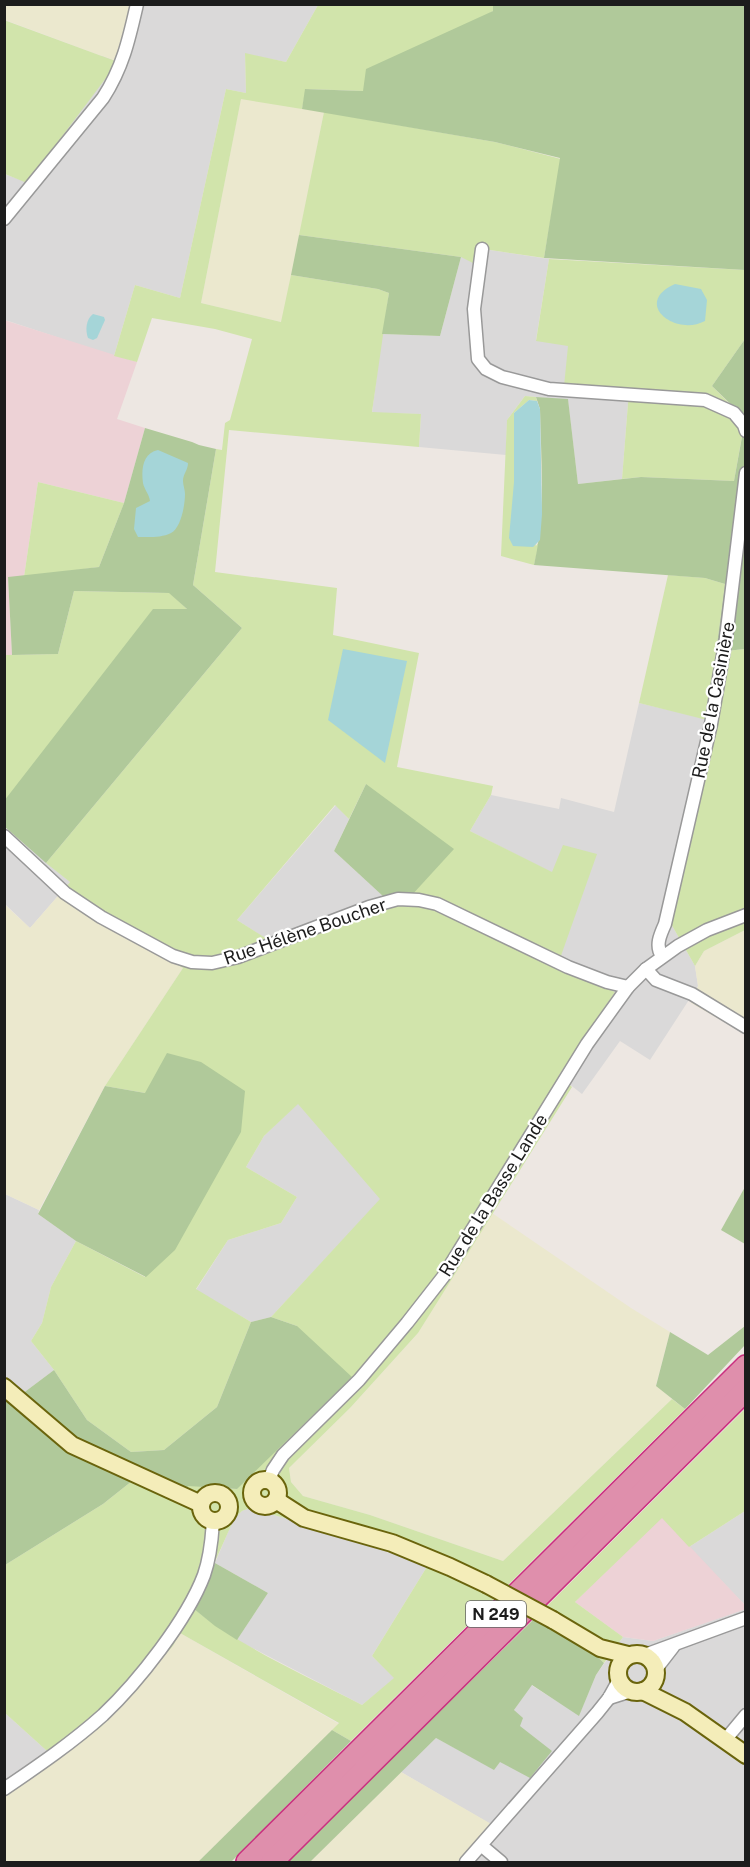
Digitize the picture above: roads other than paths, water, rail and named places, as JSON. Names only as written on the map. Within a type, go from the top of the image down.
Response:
[{"type":"highway","name":"N 249","points":[[247,1863],[746,1366]]},
{"type":"highway","name":"N 249","points":[[272,1863],[746,1390]]},
{"type":"street","points":[[4,219],[116,79],[124,58],[137,4]]},
{"type":"street","points":[[482,249],[474,309],[478,359],[486,369],[502,377],[549,389],[705,400],[734,413],[746,431]]},
{"type":"street","name":"Rue de la Casinière","points":[[662,956],[658,944],[665,924],[711,724],[726,638],[746,473]]},
{"type":"street","name":"Rue Hélène Boucher","points":[[4,836],[65,893],[101,917],[163,951],[192,962],[212,963],[238,957],[369,907],[398,900],[419,900],[437,904],[568,967],[607,982],[628,987]]},
{"type":"street","name":"Rue de la Basse Lande","points":[[724,923],[746,908]]},
{"type":"street","name":"Rue de la Basse Lande","points":[[269,1480],[283,1455],[359,1380],[443,1277],[587,1044],[628,987],[646,969],[678,945],[746,915]]},
{"type":"street","points":[[665,924],[668,935],[678,945]]},
{"type":"street","points":[[646,969],[656,980],[692,994],[746,1027]]},
{"type":"street","points":[[4,1387],[72,1445],[201,1504]]},
{"type":"street","points":[[254,1498],[257,1482],[269,1480],[277,1488],[276,1500]]},
{"type":"street","points":[[210,1493],[219,1493],[228,1504],[222,1519],[213,1521],[205,1517],[200,1509],[202,1499],[210,1493]]},
{"type":"street","points":[[228,1504],[254,1498],[267,1506],[276,1500]]},
{"type":"street","points":[[276,1500],[304,1518],[392,1543],[486,1584],[553,1620],[600,1648],[666,1702],[726,1739],[746,1755]]},
{"type":"street","points":[[4,1789],[103,1715],[135,1682],[192,1602],[204,1573],[213,1521]]},
{"type":"street","points":[[637,1680],[620,1664],[637,1655],[676,1644],[746,1618]]},
{"type":"street","points":[[466,1863],[609,1698],[637,1680],[676,1644]]},
{"type":"street","points":[[600,1648],[637,1655],[654,1663],[637,1680]]},
{"type":"street","points":[[726,1739],[746,1715]]},
{"type":"street","points":[[482,1846],[501,1863]]},
{"type":"water","points":[[675,284],[701,289],[707,300],[705,321],[693,325],[682,325],[663,316],[658,308],[657,300],[663,292]]},
{"type":"water","points":[[93,314],[104,317],[105,320],[97,338],[93,340],[88,338],[86,328]]},
{"type":"water","points":[[529,400],[537,401],[540,409],[542,514],[540,540],[533,547],[513,546],[509,538],[514,482],[514,413]]},
{"type":"water","points":[[158,450],[188,463],[183,479],[185,494],[183,510],[180,521],[171,533],[138,537],[134,529],[136,508],[150,501],[143,483],[144,462],[149,454]]},
{"type":"water","points":[[343,649],[407,661],[385,763],[328,720]]}]
